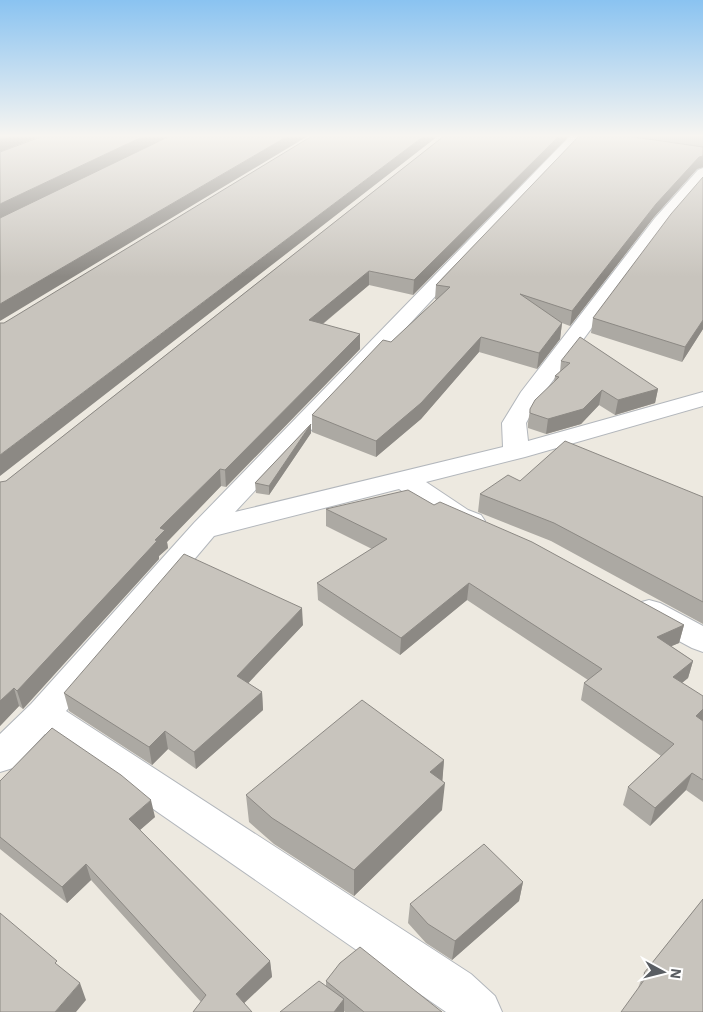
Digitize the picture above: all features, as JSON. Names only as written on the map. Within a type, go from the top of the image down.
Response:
[{"type":"street","points":[[0,758],[43,714],[204,529],[532,183]]},
{"type":"street","points":[[516,452],[514,423],[529,397],[661,222],[694,183]]},
{"type":"street","points":[[204,529],[516,452],[703,399]]},
{"type":"street","points":[[404,480],[458,516],[495,531]]},
{"type":"street","points":[[626,598],[703,640]]},
{"type":"street","points":[[43,714],[455,990],[479,1012]]},
{"type":"building","points":[[0,183],[44,183],[0,204]]},
{"type":"building","points":[[72,183],[207,183],[0,304],[0,218]]},
{"type":"building","points":[[234,183],[361,183],[0,455],[0,323],[4,323]]},
{"type":"building","points":[[384,183],[511,183],[414,280],[369,271],[309,320],[360,334],[225,470],[220,469],[160,528],[165,530],[155,540],[157,541],[17,691],[14,688],[0,701],[0,482],[6,481]]},
{"type":"building","points":[[534,183],[675,183],[656,204],[572,311],[520,294],[562,323],[539,353],[481,337],[421,403],[376,441],[312,415],[383,340],[391,342],[450,287],[436,285]]},
{"type":"building","points":[[698,183],[703,183],[703,320],[685,347],[593,318],[671,214]]},
{"type":"building","points":[[580,337],[658,389],[618,400],[602,390],[583,409],[548,419],[530,413],[535,400],[559,377],[555,376],[570,363],[561,361]]},
{"type":"building","points":[[311,424],[269,486],[255,483]]},
{"type":"building","points":[[565,441],[703,497],[703,602],[554,523],[480,494],[508,475],[520,481]]},
{"type":"building","points":[[408,490],[434,505],[440,502],[532,542],[684,625],[657,637],[693,661],[673,677],[703,696],[703,709],[696,716],[703,721],[703,780],[692,773],[655,808],[628,787],[674,744],[584,683],[602,669],[469,583],[401,638],[317,583],[387,539],[326,509]]},
{"type":"building","points":[[184,554],[302,608],[237,676],[262,692],[194,752],[165,731],[149,747],[64,693]]},
{"type":"building","points":[[362,700],[444,760],[430,772],[445,783],[354,870],[272,818],[246,795]]},
{"type":"building","points":[[52,728],[121,775],[151,800],[129,819],[270,961],[236,994],[252,1012],[193,1012],[206,995],[86,864],[62,887],[0,837],[0,781]]},
{"type":"building","points":[[484,844],[523,882],[455,941],[428,924],[410,904]]},
{"type":"building","points":[[703,899],[703,1012],[621,1012],[647,976],[644,973]]},
{"type":"building","points":[[0,913],[80,983],[55,1012],[0,1012]]},
{"type":"building","points":[[360,947],[442,1012],[364,1012],[326,981],[340,963]]},
{"type":"building","points":[[319,981],[344,999],[334,1012],[280,1012]]}]
